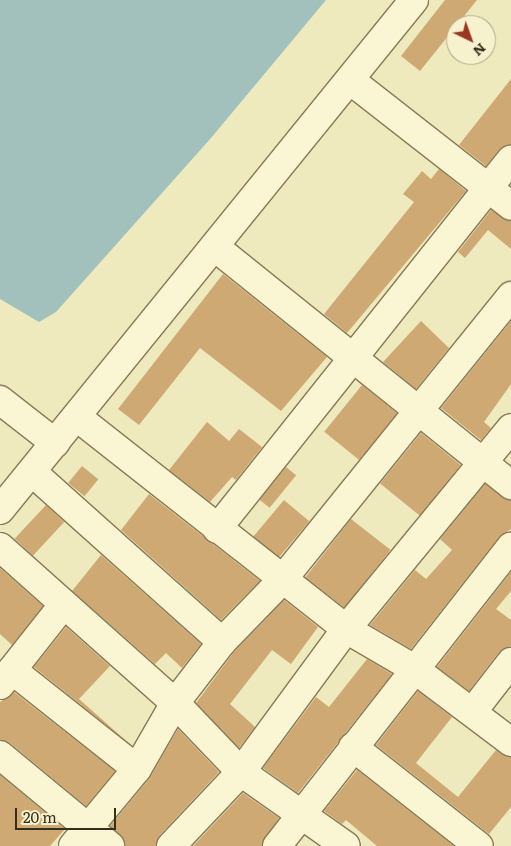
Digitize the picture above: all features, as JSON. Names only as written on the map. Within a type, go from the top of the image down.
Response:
[{"type":"street","points":[[0,510],[414,0]]},
{"type":"street","points":[[350,80],[511,206]]},
{"type":"street","points":[[217,529],[355,360],[511,160]]},
{"type":"street","points":[[215,247],[419,413],[511,485]]},
{"type":"street","points":[[81,837],[138,769],[175,703],[222,642],[282,580],[419,413],[511,296]]},
{"type":"street","points":[[0,400],[55,444]]},
{"type":"street","points":[[77,417],[346,629],[412,668],[473,711],[511,742]]},
{"type":"street","points":[[170,846],[241,772],[346,629],[511,428]]},
{"type":"street","points":[[32,472],[222,642]]},
{"type":"street","points":[[276,846],[412,668],[511,547]]},
{"type":"street","points":[[0,548],[175,703],[241,772],[302,811],[346,846]]},
{"type":"street","points":[[64,604],[6,678],[138,769]]},
{"type":"street","points":[[473,711],[511,662]]},
{"type":"street","points":[[353,747],[479,846]]},
{"type":"street","points":[[0,755],[81,837],[110,846]]},
{"type":"water","points":[[0,0],[326,0],[211,138],[56,312],[39,322],[0,299]]},
{"type":"building","points":[[445,0],[477,0],[465,15],[446,15],[446,39],[420,71],[401,56]]},
{"type":"building","points":[[511,79],[511,145],[499,150],[486,166],[459,145]]},
{"type":"building","points":[[439,169],[466,191],[347,333],[324,314],[414,202],[403,194],[422,171],[431,179]]},
{"type":"building","points":[[491,210],[511,221],[511,249],[488,230],[465,258],[458,252]]},
{"type":"building","points":[[223,274],[327,357],[281,411],[200,348],[139,425],[118,409]]},
{"type":"building","points":[[421,321],[449,348],[416,389],[383,362]]},
{"type":"building","points":[[511,321],[511,384],[484,422],[491,428],[481,440],[441,408]]},
{"type":"building","points":[[362,385],[397,413],[359,460],[324,432]]},
{"type":"building","points":[[207,422],[229,441],[239,429],[262,447],[236,480],[232,477],[210,502],[169,470]]},
{"type":"building","points":[[421,433],[461,465],[420,516],[380,484]]},
{"type":"building","points":[[82,466],[98,479],[84,496],[68,483]]},
{"type":"building","points":[[286,467],[296,475],[270,508],[260,500]]},
{"type":"building","points":[[485,484],[511,500],[511,529],[499,537],[411,649],[370,625],[415,570],[426,579],[452,550],[440,539]]},
{"type":"building","points":[[149,494],[260,581],[221,620],[121,530]]},
{"type":"building","points":[[284,500],[309,521],[278,558],[253,537]]},
{"type":"building","points":[[46,505],[64,522],[33,556],[15,539]]},
{"type":"building","points":[[351,519],[390,550],[345,608],[305,577]]},
{"type":"building","points":[[101,555],[201,644],[182,668],[166,653],[155,664],[72,591]]},
{"type":"building","points":[[0,568],[43,606],[12,645],[0,634]]},
{"type":"building","points":[[511,572],[511,591],[496,609],[511,620],[511,647],[499,652],[469,691],[437,667]]},
{"type":"building","points":[[284,600],[318,627],[291,664],[272,650],[230,704],[255,727],[239,748],[196,703],[234,652]]},
{"type":"building","points":[[66,627],[110,666],[79,699],[132,746],[34,667]]},
{"type":"building","points":[[367,659],[392,674],[298,793],[263,768],[316,697],[329,707]]},
{"type":"building","points":[[418,691],[452,717],[416,763],[458,797],[496,750],[511,757],[511,807],[489,834],[376,745]]},
{"type":"building","points":[[14,692],[115,771],[86,806],[10,743],[0,740],[0,702]]},
{"type":"building","points":[[178,729],[219,772],[160,835],[156,846],[125,846],[110,826],[149,779]]},
{"type":"building","points":[[357,770],[454,846],[377,846],[346,820],[342,824],[324,811]]},
{"type":"building","points":[[0,775],[65,829],[50,846],[0,846]]},
{"type":"building","points":[[243,793],[279,818],[262,846],[193,846]]}]
